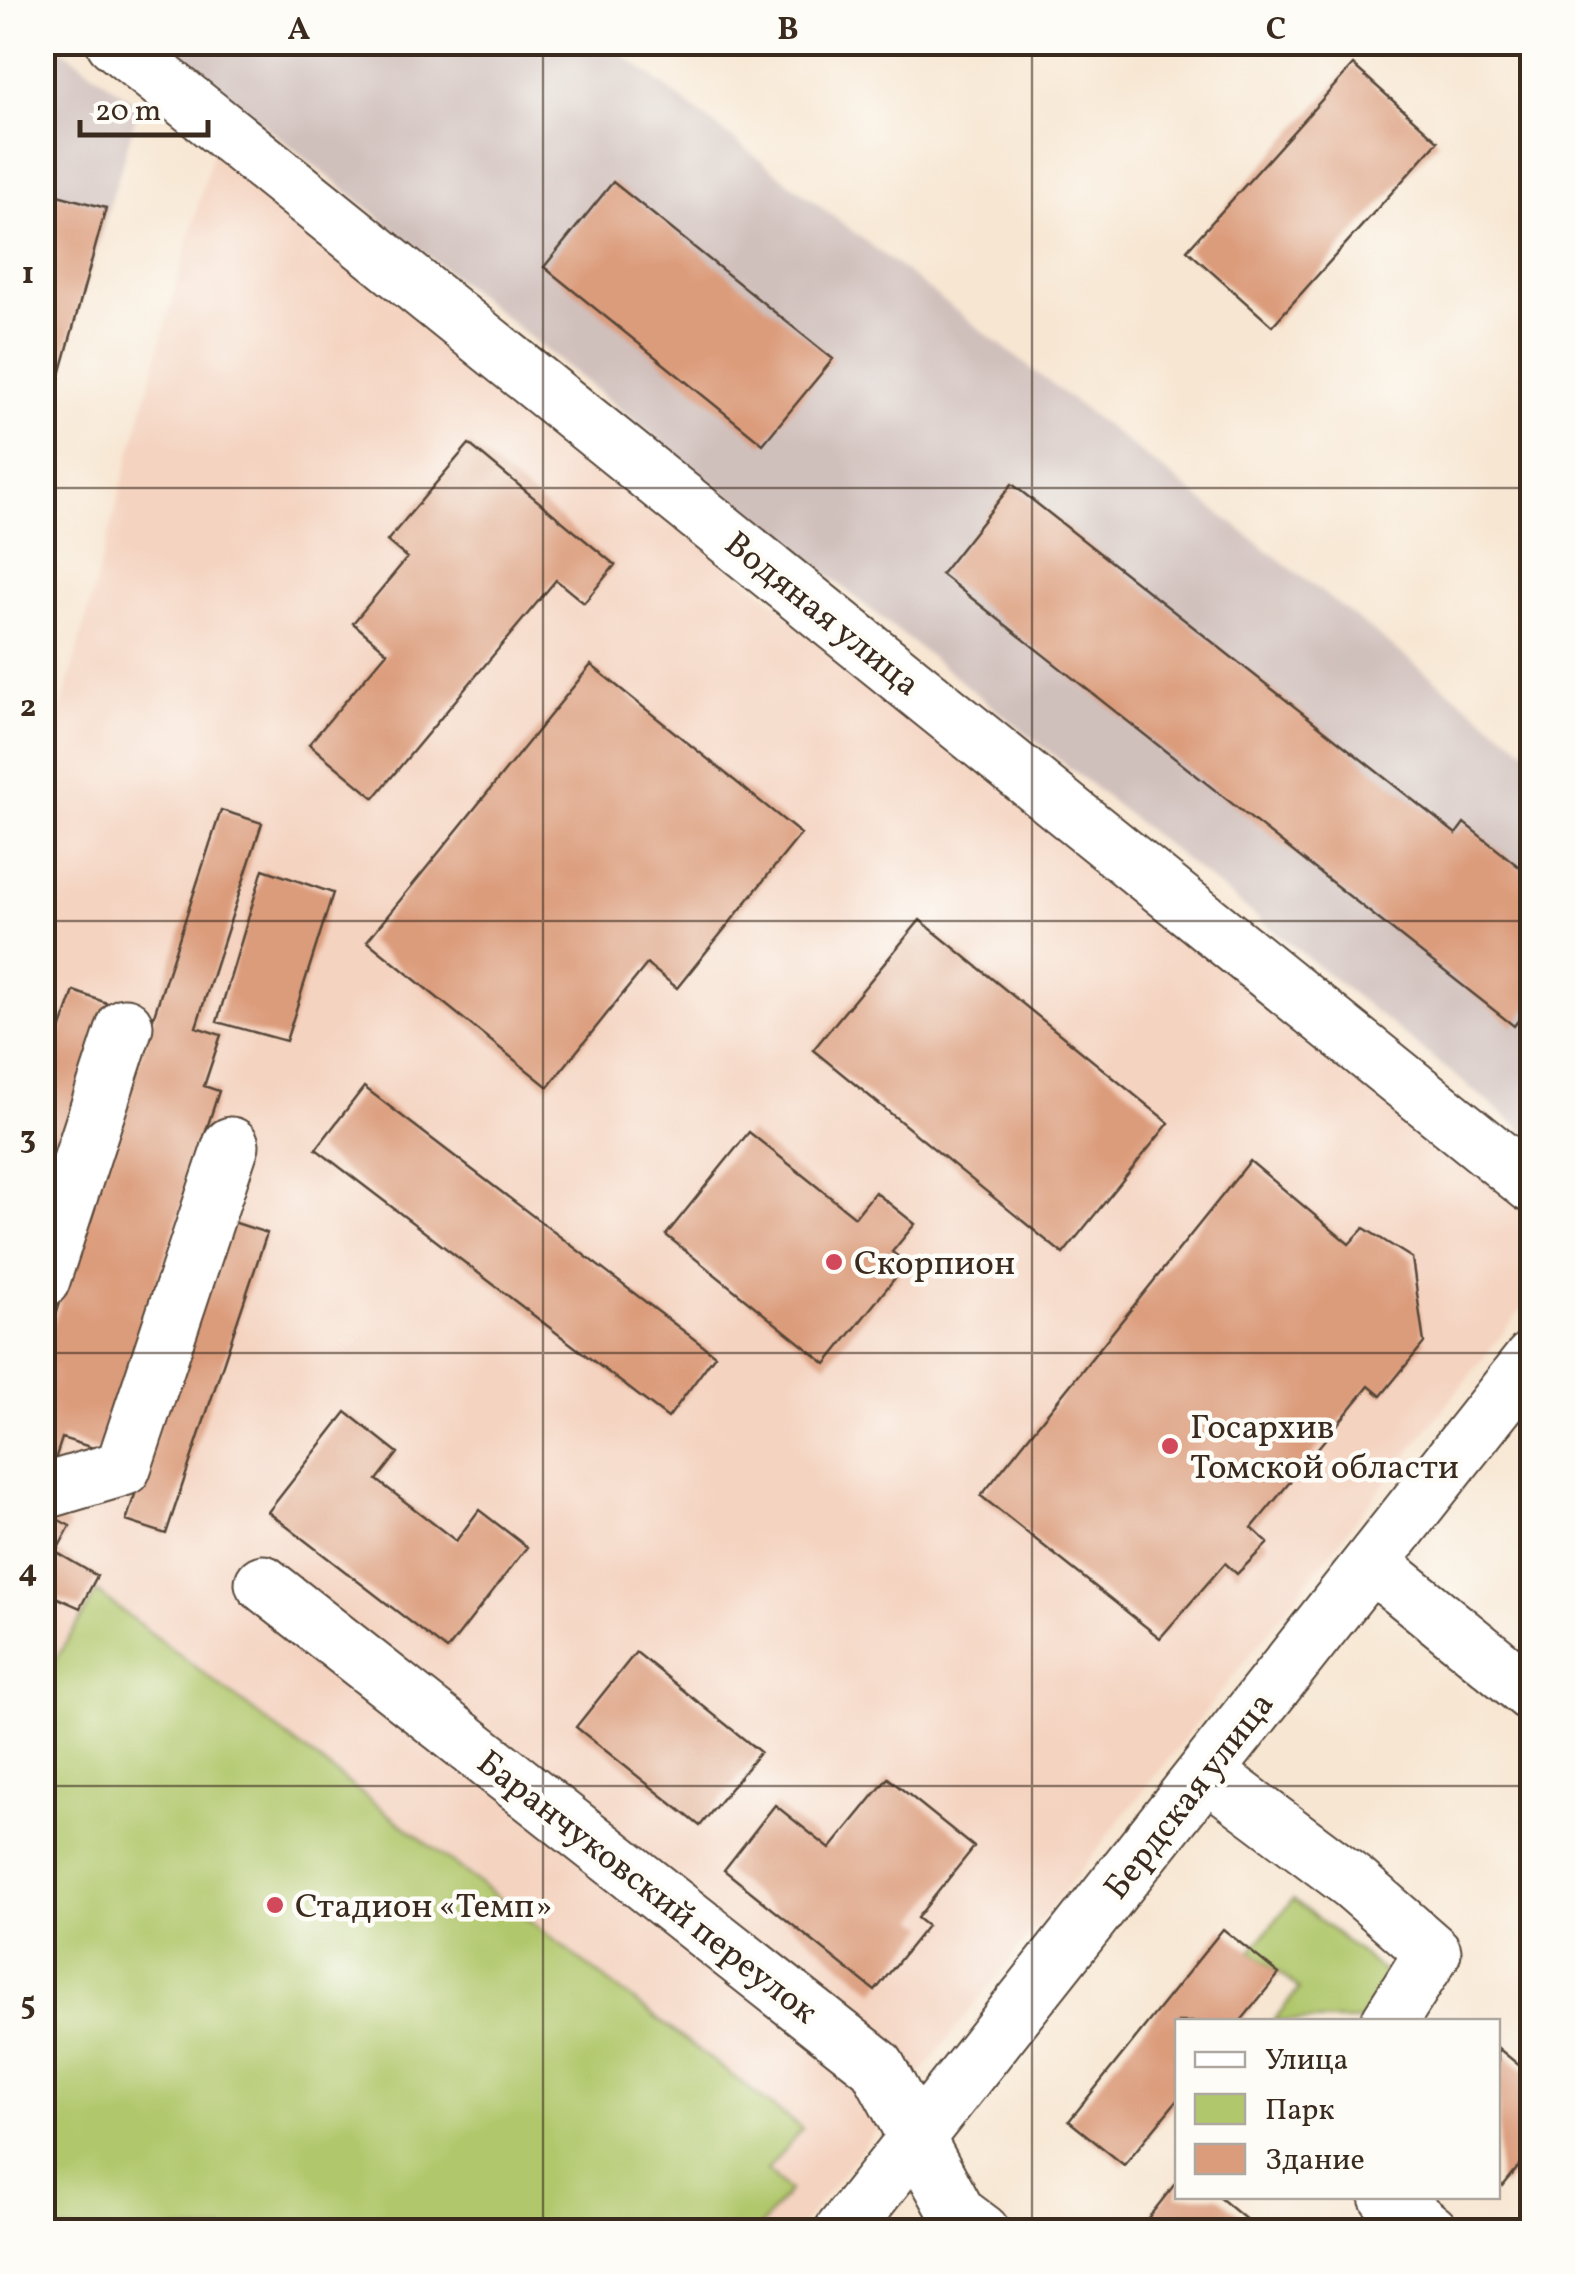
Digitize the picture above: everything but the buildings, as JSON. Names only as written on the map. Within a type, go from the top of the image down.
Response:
[{"type":"street","name":"Водяная улица","points":[[114,42],[1532,1185]]},
{"type":"street","points":[[42,1280],[126,1026]]},
{"type":"street","points":[[42,1492],[123,1468],[231,1145]]},
{"type":"street","name":"Бердская улица","points":[[842,2232],[1532,1359]]},
{"type":"street","points":[[1371,1562],[1532,1694]]},
{"type":"street","name":"Баранчуковский переулок","points":[[263,1583],[877,2066],[958,2214],[982,2232]]},
{"type":"street","points":[[1206,1772],[1354,1883],[1432,1952],[1391,2019]]},
{"type":"street","points":[[1392,2199],[1431,2232]]},
{"type":"shaded area","points":[[52,42],[139,106],[43,430],[42,43]]},
{"type":"shaded area","points":[[161,43],[608,43],[1532,754],[1532,1137]]},
{"type":"shaded area","points":[[213,150],[1532,1213],[1532,1296],[797,2231],[43,2232],[43,777]]},
{"type":"green space","name":"Стадион «Темп»","points":[[97,1592],[802,2129],[767,2170],[789,2191],[757,2231],[43,2231],[43,1680]]},
{"type":"green space","points":[[1293,1899],[1383,1971],[1384,1986],[1362,2019],[1275,2019],[1299,1989],[1251,1951]]},
{"type":"place","name":"Скорпион","points":[[834,1262]]},
{"type":"place","name":"Госархив Томской области","points":[[1170,1446]]},
{"type":"place","name":"Стадион «Темп»","points":[[275,1905]]}]
